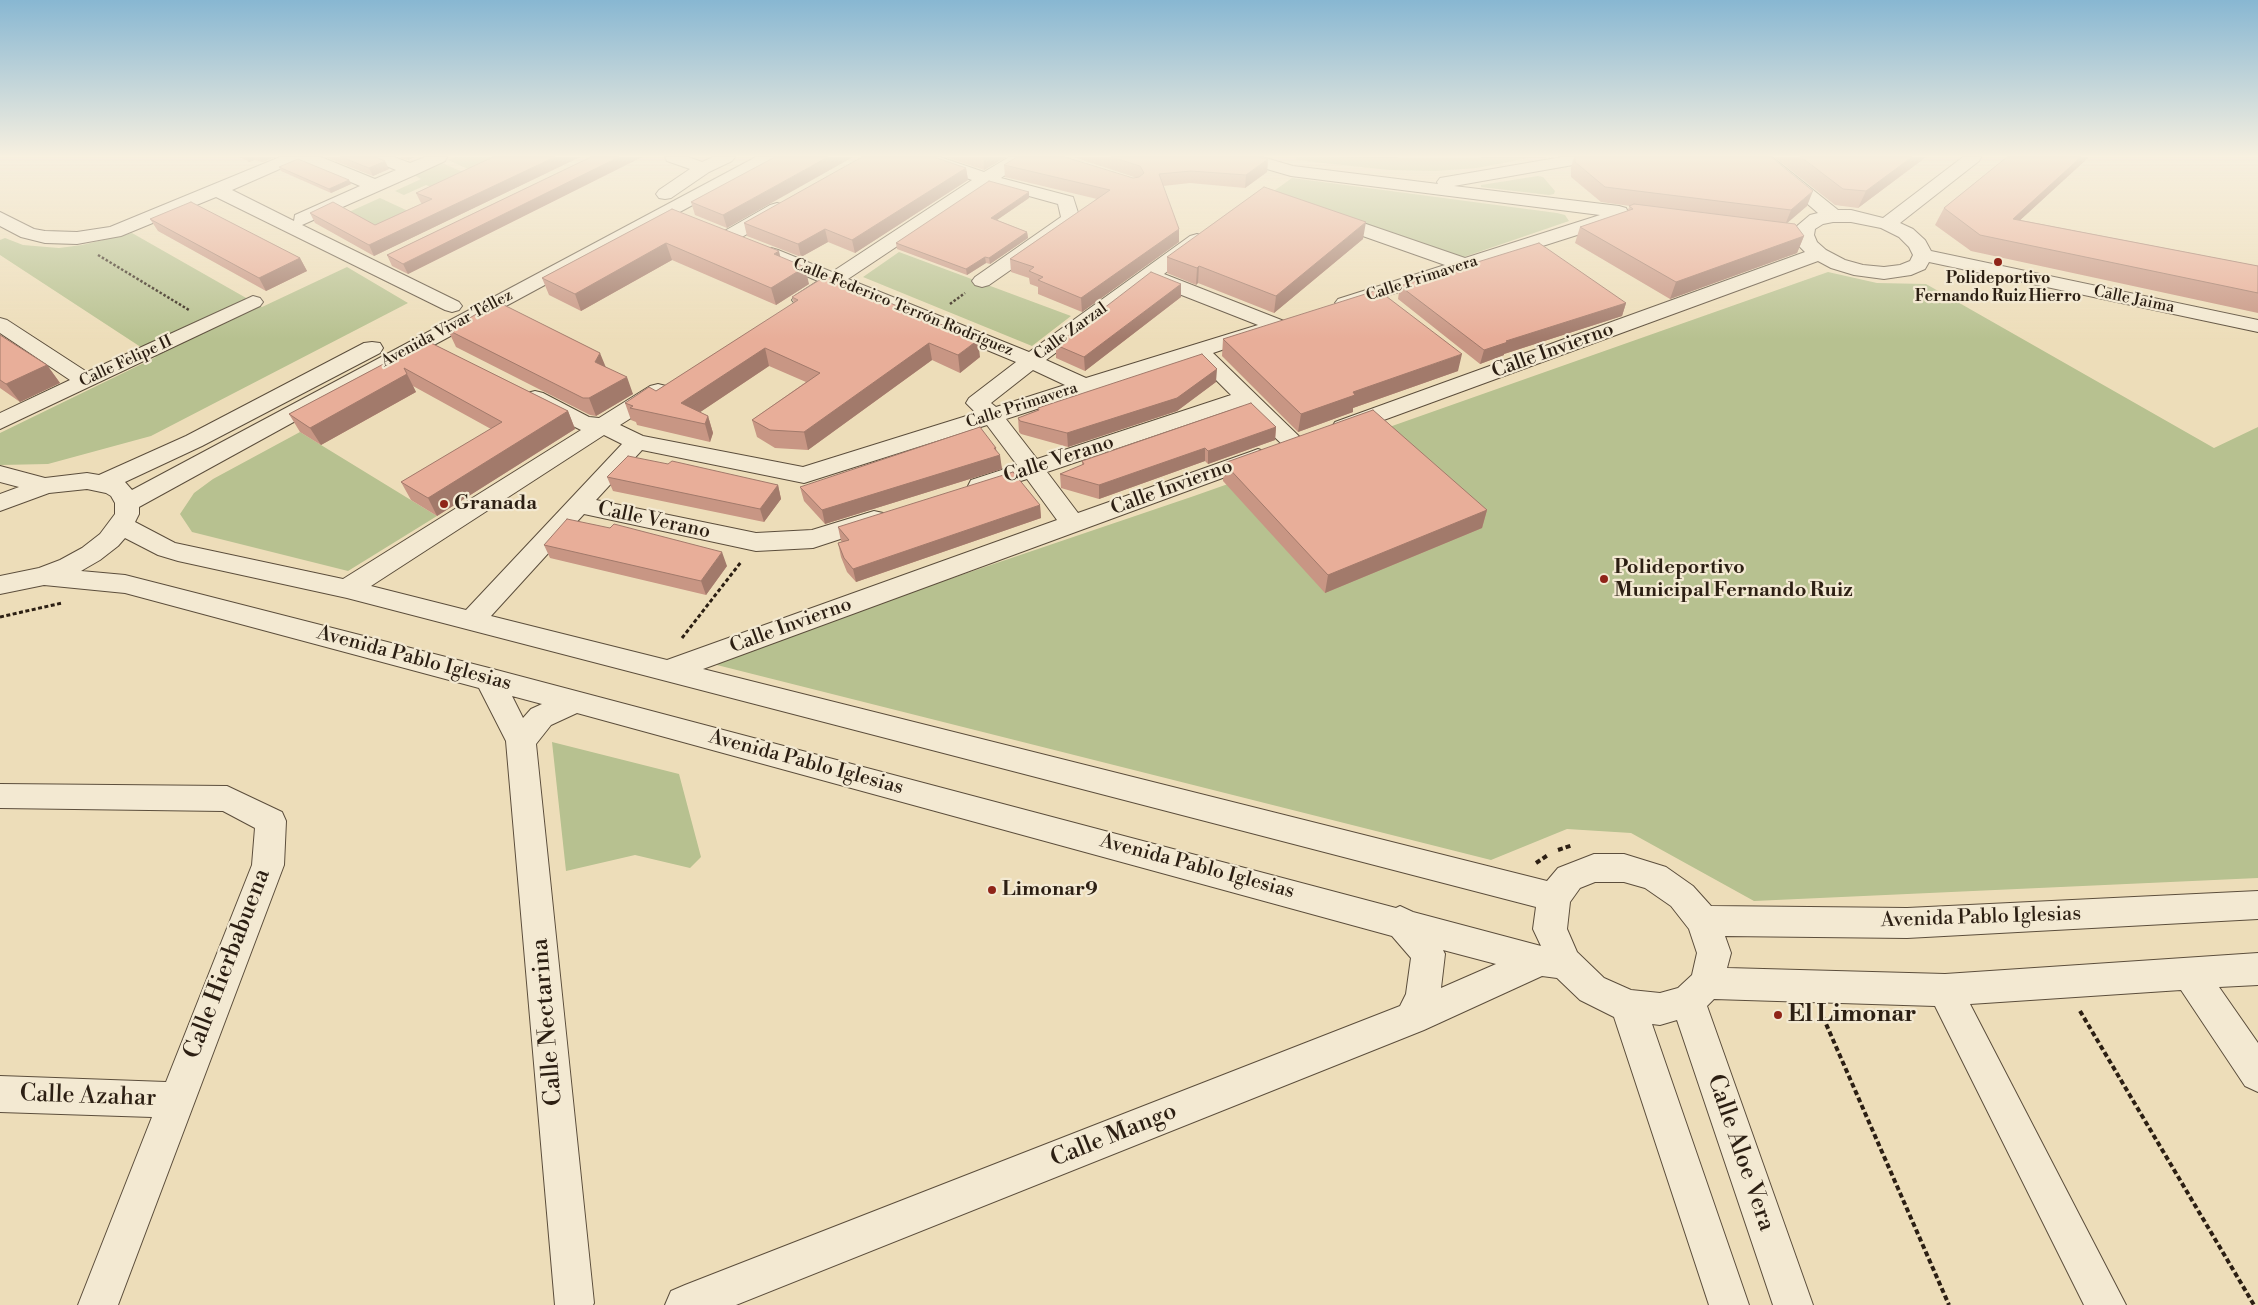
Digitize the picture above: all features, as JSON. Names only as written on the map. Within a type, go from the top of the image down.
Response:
[{"type":"street","points":[[5,226],[45,237],[77,238],[114,232],[151,218]]},
{"type":"street","points":[[275,218],[452,306]]},
{"type":"street","points":[[290,225],[305,218]]},
{"type":"street","name":"Avenida Vivar Téllez","points":[[103,483],[220,427],[619,218]]},
{"type":"street","name":"Avenida Vivar Téllez","points":[[44,576],[69,566],[91,554],[109,540],[124,514],[424,341],[654,218]]},
{"type":"street","name":"Calle Federico Terrón Rodríguez","points":[[680,218],[834,279],[1031,361],[1085,386]]},
{"type":"street","points":[[710,230],[743,218]]},
{"type":"street","points":[[785,311],[927,218]]},
{"type":"street","points":[[982,281],[1071,218]]},
{"type":"street","points":[[1330,218],[1465,265]]},
{"type":"street","name":"Calle Primavera","points":[[1330,308],[1382,300],[1465,265],[1619,218]]},
{"type":"street","points":[[1823,218],[1817,219],[1806,226],[1804,235],[1808,245],[1819,254],[1838,264],[1884,273],[1904,271],[1918,265],[1923,255],[1918,244],[1906,234],[1887,224],[1859,218]]},
{"type":"street","points":[[1887,224],[1895,218]]},
{"type":"street","name":"Calle Zarzal","points":[[1073,524],[992,415],[977,404],[1031,361],[1213,229]]},
{"type":"street","points":[[1784,233],[1804,235]]},
{"type":"street","name":"Calle Invierno","points":[[662,669],[1311,438],[1474,371],[1819,254]]},
{"type":"street","name":"Calle Jaima","points":[[1923,255],[2258,326]]},
{"type":"street","points":[[372,266],[390,257]]},
{"type":"street","name":"Calle Primavera","points":[[512,386],[584,423],[603,426],[637,442],[804,475],[1286,322],[1149,275]]},
{"type":"street","name":"Calle Felipe II","points":[[0,422],[253,302]]},
{"type":"street","points":[[0,324],[86,381]]},
{"type":"street","points":[[424,341],[450,354]]},
{"type":"street","points":[[1198,350],[1246,397],[1311,438]]},
{"type":"street","points":[[347,589],[678,379]]},
{"type":"street","name":"Calle Verano","points":[[959,492],[1246,397]]},
{"type":"street","points":[[472,621],[637,442]]},
{"type":"street","points":[[0,474],[45,486]]},
{"type":"street","points":[[0,503],[45,486],[87,481],[103,483],[121,491],[124,514],[167,549],[347,589],[1554,897]]},
{"type":"street","name":"Calle Verano","points":[[578,505],[756,542],[813,539],[895,513]]},
{"type":"street","points":[[2,586],[44,576]]},
{"type":"street","name":"Avenida Pablo Iglesias","points":[[44,576],[125,584],[1552,962]]},
{"type":"street","points":[[489,679],[521,741],[541,717],[575,702]]},
{"type":"street","name":"Calle Nectarina","points":[[521,741],[575,1304]]},
{"type":"street","name":"Calle Hierbabuena","points":[[0,796],[227,799],[271,821],[268,864],[98,1305]]},
{"type":"street","points":[[1697,992],[1714,953],[1703,921],[1682,896],[1655,877],[1624,868],[1594,868],[1569,878],[1554,897],[1550,929],[1552,962],[1592,989],[1628,1006],[1660,1009],[1697,992],[1809,985],[1944,990],[2258,969]]},
{"type":"street","name":"Avenida Pablo Iglesias","points":[[1703,921],[1907,923],[2258,905]]},
{"type":"street","points":[[1400,921],[1428,954],[1423,995],[1412,1018]]},
{"type":"street","name":"Calle Mango","points":[[685,1305],[1552,962]]},
{"type":"street","points":[[2190,974],[2258,1074]]},
{"type":"street","points":[[1944,990],[2106,1305]]},
{"type":"street","name":"Calle Aloe Vera","points":[[1697,992],[1792,1305]]},
{"type":"street","points":[[1628,1006],[1729,1305]]},
{"type":"street","name":"Calle Azahar","points":[[0,1094],[177,1100]]},
{"type":"path","points":[[77,238],[82,245],[210,323]]},
{"type":"path","points":[[929,319],[982,281]]},
{"type":"path","points":[[662,669],[756,542]]},
{"type":"path","points":[[2063,982],[2254,1305]]},
{"type":"path","points":[[1809,985],[1949,1305]]},
{"type":"green space","points":[[336,218],[415,218],[382,234],[320,225]]},
{"type":"green space","points":[[1344,218],[1567,218],[1569,221],[1461,258]]},
{"type":"green space","points":[[132,233],[262,307],[347,267],[408,303],[151,436],[48,464],[0,465],[0,433],[156,357],[0,255],[0,240],[5,238],[23,245],[59,248],[82,245]]},
{"type":"green space","points":[[899,252],[1071,316],[1032,346],[863,277]]},
{"type":"green space","name":"Polideportivo Municipal Fernando Ruiz","points":[[1828,272],[1877,283],[1926,284],[2214,448],[2258,427],[2258,878],[1754,901],[1631,833],[1567,829],[1491,860],[705,662],[1194,496]]},
{"type":"green space","points":[[300,432],[437,516],[348,571],[192,532],[180,514],[194,493],[213,479]]},
{"type":"green space","points":[[552,742],[679,774],[701,857],[690,868],[635,855],[566,871]]},
{"type":"building","points":[[222,218],[300,258],[259,278],[150,219]]},
{"type":"building","points":[[319,218],[362,218],[375,225],[391,218],[426,218],[369,245]]},
{"type":"building","points":[[464,218],[496,218],[403,264],[387,255]]},
{"type":"building","points":[[655,218],[695,218],[779,251],[774,254],[805,267],[771,288],[666,243],[575,294],[542,278]]},
{"type":"building","points":[[753,218],[887,218],[852,240],[825,229],[798,244],[744,223]]},
{"type":"building","points":[[934,218],[991,218],[1027,232],[989,258],[985,257],[966,269],[896,243]]},
{"type":"building","points":[[1070,218],[1175,218],[1179,229],[1081,298],[1038,280],[1043,277],[1029,271],[1034,267],[1010,259]]},
{"type":"building","points":[[1221,218],[1354,218],[1366,222],[1276,296],[1199,266],[1197,268],[1167,257]]},
{"type":"building","points":[[1607,218],[1746,218],[1795,224],[1804,236],[1676,282],[1580,227]]},
{"type":"building","points":[[1957,218],[2014,218],[2013,219],[2258,266],[2258,293],[1980,235]]},
{"type":"building","points":[[1539,243],[1626,303],[1506,341],[1508,342],[1484,350],[1400,286]]},
{"type":"building","points":[[1151,272],[1181,284],[1084,357],[1056,345]]},
{"type":"building","points":[[826,276],[978,340],[958,355],[929,343],[804,432],[770,430],[752,420],[820,373],[765,348],[681,403],[708,416],[705,424],[630,408],[633,406],[625,403],[649,387],[656,391],[798,300],[792,297]]},
{"type":"building","points":[[1378,290],[1462,354],[1353,392],[1355,395],[1301,414],[1223,339]]},
{"type":"building","points":[[498,302],[600,353],[595,362],[627,377],[589,398],[583,398],[448,330]]},
{"type":"building","points":[[0,335],[47,365],[6,384],[0,380]]},
{"type":"building","points":[[427,341],[568,411],[428,498],[401,482],[502,422],[404,368],[407,374],[310,428],[289,414]]},
{"type":"building","points":[[1202,354],[1217,369],[1177,398],[1067,433],[1020,421],[1018,418],[1039,410],[1038,408]]},
{"type":"building","points":[[1251,403],[1276,427],[1208,451],[1205,448],[1099,485],[1060,474],[1084,464],[1082,461]]},
{"type":"building","points":[[1373,410],[1487,510],[1328,575],[1224,463]]},
{"type":"building","points":[[980,427],[1000,455],[822,510],[800,487]]},
{"type":"building","points":[[628,456],[668,464],[672,461],[778,485],[760,509],[607,477]]},
{"type":"building","points":[[1013,472],[1040,505],[853,569],[844,558],[838,543],[849,540],[838,527]]},
{"type":"building","points":[[567,519],[610,528],[614,524],[722,552],[701,581],[544,545]]},
{"type":"place","name":"Polideportivo Fernando Ruiz Hierro","points":[[1998,262]]},
{"type":"place","name":"Granada","points":[[444,504]]},
{"type":"place","name":"Polideportivo Municipal Fernando Ruiz","points":[[1604,579]]},
{"type":"place","name":"Limonar9","points":[[992,890]]},
{"type":"place","name":"El Limonar","points":[[1778,1015]]}]
